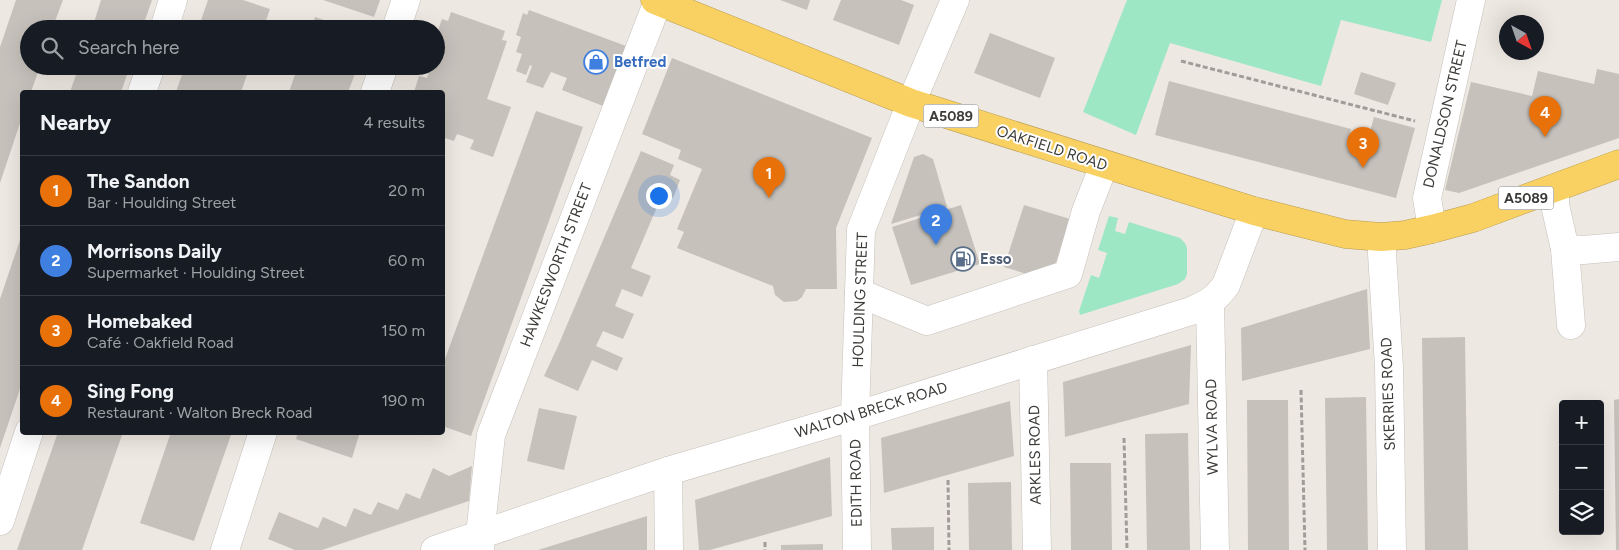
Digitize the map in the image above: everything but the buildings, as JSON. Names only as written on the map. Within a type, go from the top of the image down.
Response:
[{"type":"highway","name":"OAKFIELD ROAD","points":[[656,1],[910,103],[1254,211],[1345,234],[1381,237],[1405,235],[1432,229]]},
{"type":"highway","name":"A5089","points":[[1432,229],[1473,218],[1619,164]]},
{"type":"street","points":[[167,20],[173,0]]},
{"type":"street","points":[[399,20],[406,0]]},
{"type":"street","name":"HOULDING STREET","points":[[855,416],[861,230],[910,103],[955,0]]},
{"type":"street","name":"DONALDSON STREET","points":[[1432,229],[1427,198],[1471,0]]},
{"type":"street","name":"HAWKESWORTH STREET","points":[[480,542],[491,435],[656,1]]},
{"type":"street","points":[[143,90],[148,75]]},
{"type":"street","points":[[376,90],[381,75]]},
{"type":"street","points":[[859,293],[927,321],[1068,274],[1086,211],[1104,165]]},
{"type":"street","points":[[1555,188],[1555,205],[1565,249],[1571,325]]},
{"type":"street","name":"WALTON BRECK ROAD","points":[[435,550],[480,542],[668,471],[855,416],[1172,318],[1210,303],[1226,285],[1254,211]]},
{"type":"street","name":"SKERRIES ROAD","points":[[1381,237],[1388,367],[1392,550]]},
{"type":"street","points":[[1565,249],[1583,250],[1619,247]]},
{"type":"street","name":"WYLVA ROAD","points":[[1210,303],[1215,550]]},
{"type":"street","name":"ARKLES ROAD","points":[[1033,360],[1037,550]]},
{"type":"street","name":"EDITH ROAD","points":[[855,416],[857,550]]},
{"type":"street","points":[[0,521],[28,435]]},
{"type":"street","points":[[224,550],[262,435]]},
{"type":"street","points":[[668,471],[669,550]]},
{"type":"path","points":[[1181,61],[1442,128]]},
{"type":"path","points":[[1301,390],[1305,550]]},
{"type":"path","points":[[1124,438],[1127,550]]},
{"type":"path","points":[[948,480],[949,550]]},
{"type":"path","points":[[765,542],[765,550]]},
{"type":"green space","points":[[1127,0],[1442,0],[1431,42],[1341,20],[1321,86],[1170,43],[1136,135],[1083,112]]},
{"type":"green space","points":[[1109,216],[1118,218],[1115,231],[1125,234],[1129,222],[1180,238],[1187,248],[1187,274],[1185,279],[1178,284],[1080,315],[1079,311],[1091,275],[1099,278],[1107,253],[1098,250]]},
{"type":"place","name":"Betfred","points":[[596,62]]},
{"type":"place","name":"Sing Fong","points":[[1545,137]]},
{"type":"place","name":"Homebaked","points":[[1363,168]]},
{"type":"place","name":"The Sandon","points":[[769,198]]},
{"type":"place","name":"Morrisons Daily","points":[[936,245]]},
{"type":"place","name":"Esso","points":[[963,259]]}]
